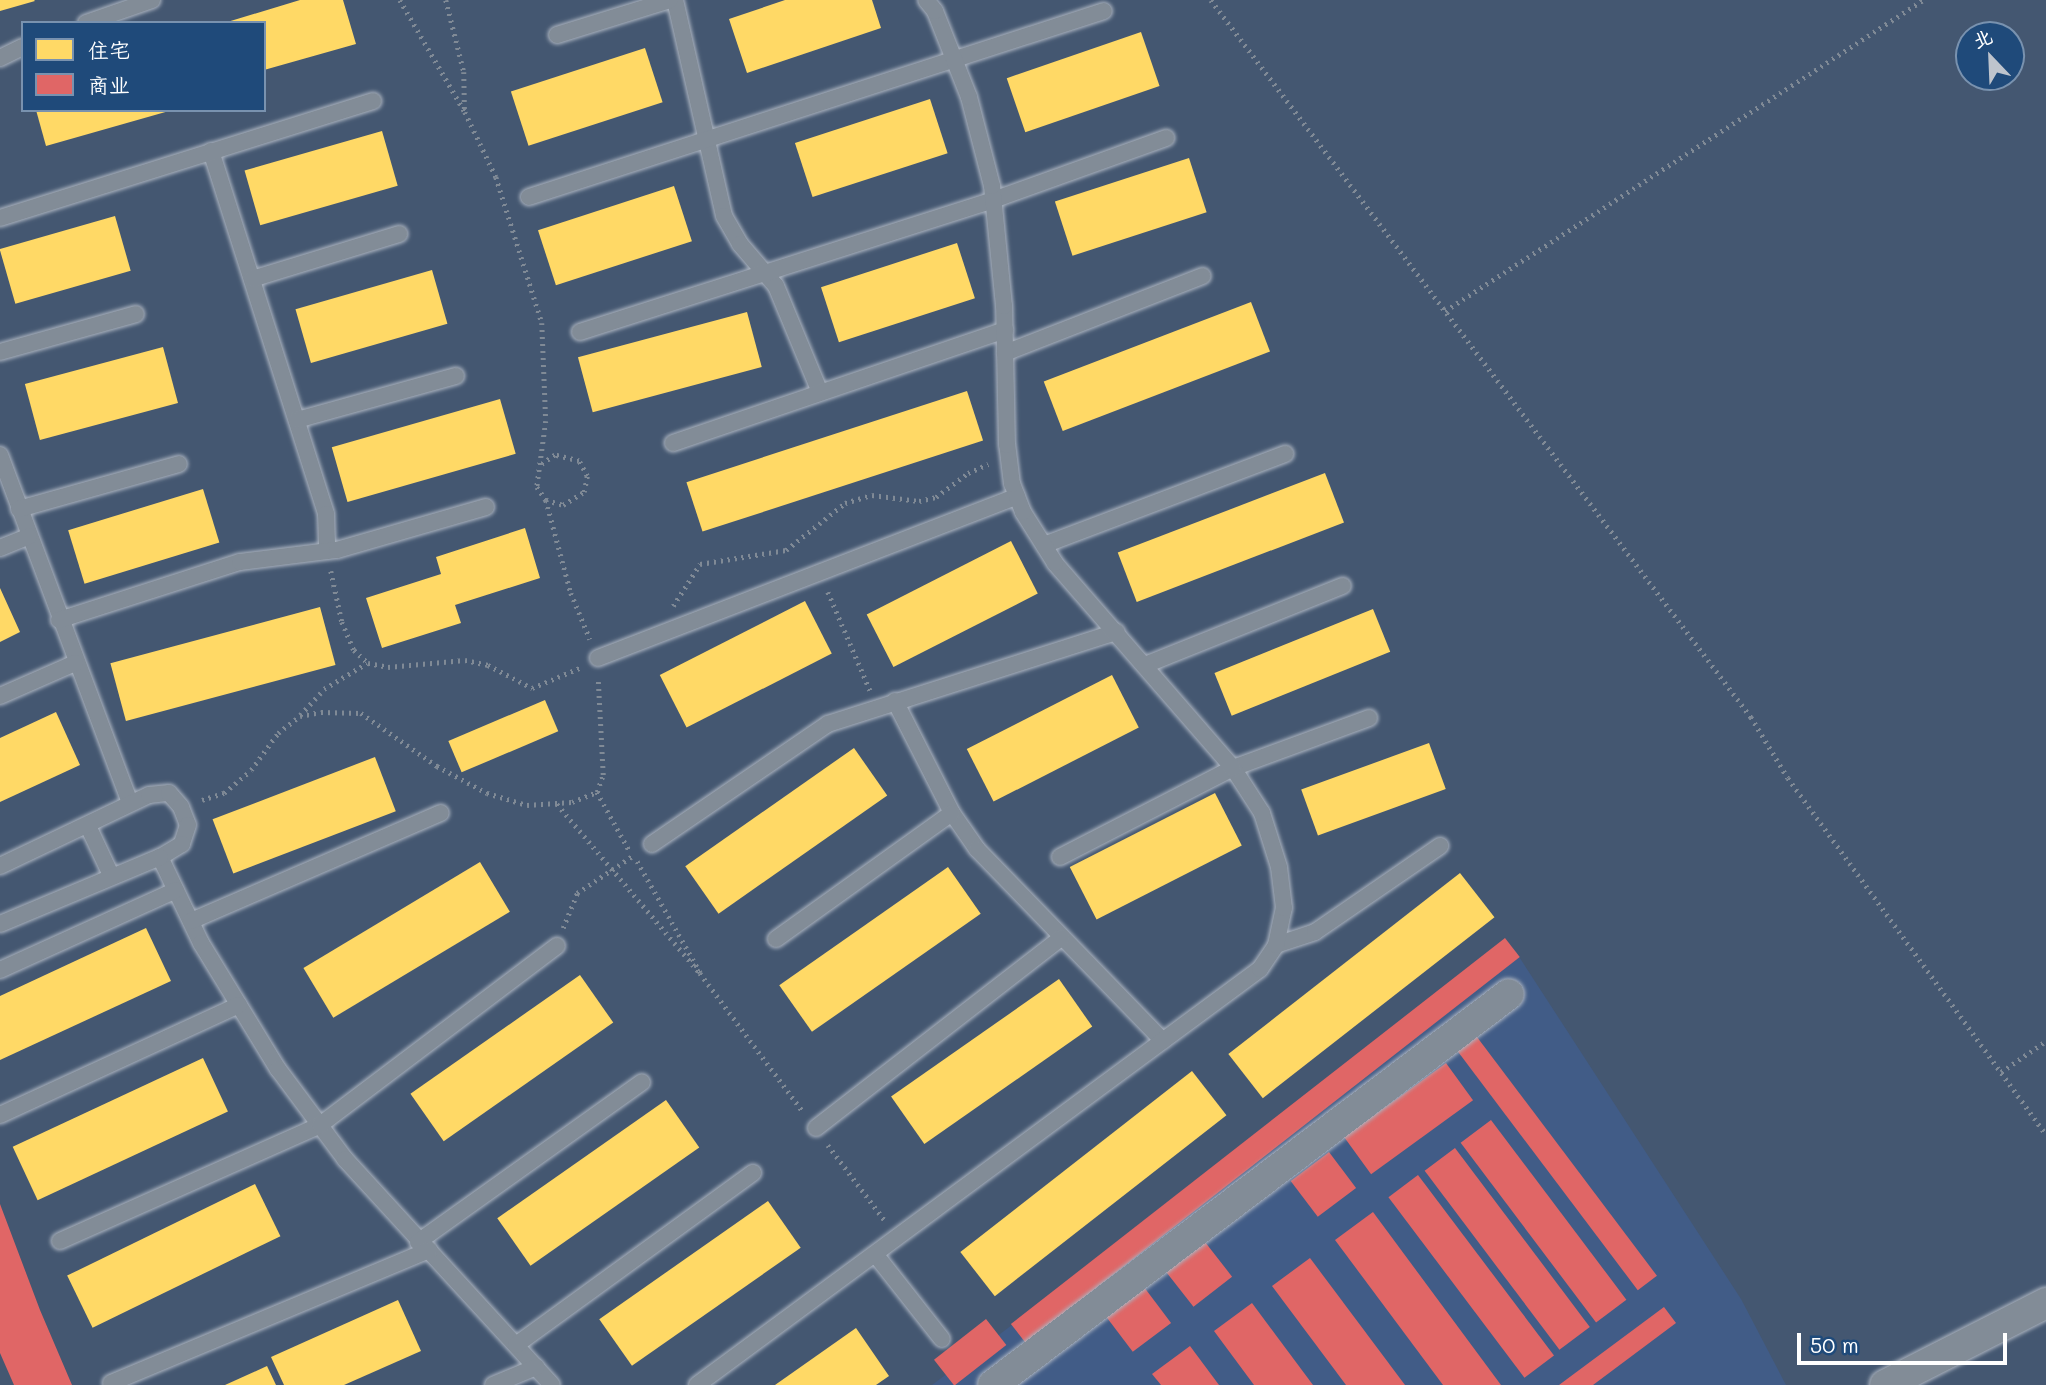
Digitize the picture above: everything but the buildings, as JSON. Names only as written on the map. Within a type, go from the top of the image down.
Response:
[{"type":"street","points":[[993,1385],[1509,994]]},
{"type":"street","points":[[1885,1385],[2046,1303]]},
{"type":"lane","points":[[92,21],[152,0]]},
{"type":"lane","points":[[557,35],[670,0]]},
{"type":"lane","points":[[675,0],[710,139],[724,216],[740,244],[776,286],[820,392]]},
{"type":"lane","points":[[697,1385],[1260,969],[1276,945],[1284,908],[1279,867],[1262,813],[1233,768],[1044,545],[1017,496],[1009,457],[1005,330],[993,201],[970,97],[926,0]]},
{"type":"lane","points":[[529,197],[1104,11]]},
{"type":"lane","points":[[0,58],[21,48]]},
{"type":"lane","points":[[0,218],[373,101]]},
{"type":"lane","points":[[580,332],[993,201],[1166,138]]},
{"type":"lane","points":[[211,151],[326,514],[327,551]]},
{"type":"lane","points":[[252,279],[399,234]]},
{"type":"lane","points":[[1005,353],[1203,276]]},
{"type":"lane","points":[[0,352],[136,314]]},
{"type":"lane","points":[[673,443],[1005,330]]},
{"type":"lane","points":[[297,420],[456,376]]},
{"type":"lane","points":[[1044,545],[1286,454]]},
{"type":"lane","points":[[0,455],[75,663],[131,803]]},
{"type":"lane","points":[[19,509],[179,464]]},
{"type":"lane","points":[[598,658],[821,575],[1017,496]]},
{"type":"lane","points":[[59,620],[240,562],[327,551],[486,506]]},
{"type":"lane","points":[[0,548],[29,536]]},
{"type":"lane","points":[[1145,665],[1343,586]]},
{"type":"lane","points":[[652,844],[828,724],[877,706],[1117,632]]},
{"type":"lane","points":[[0,696],[75,663]]},
{"type":"lane","points":[[895,701],[951,813],[977,849],[1163,1041]]},
{"type":"lane","points":[[1060,857],[1233,768],[1369,718]]},
{"type":"lane","points":[[0,866],[131,803],[169,793],[181,807],[188,825],[182,844],[160,857],[1,921]]},
{"type":"lane","points":[[191,921],[441,813]]},
{"type":"lane","points":[[776,939],[951,813]]},
{"type":"lane","points":[[88,826],[111,875]]},
{"type":"lane","points":[[1276,945],[1315,932],[1440,846]]},
{"type":"lane","points":[[160,857],[191,921],[239,1005],[320,1125],[423,1246],[552,1385]]},
{"type":"lane","points":[[0,970],[176,890]]},
{"type":"lane","points":[[816,1128],[1062,937]]},
{"type":"lane","points":[[60,1241],[320,1125],[557,946]]},
{"type":"lane","points":[[0,1115],[239,1005]]},
{"type":"lane","points":[[111,1383],[423,1246],[642,1082]]},
{"type":"lane","points":[[516,1345],[753,1173]]},
{"type":"lane","points":[[875,1254],[942,1339]]},
{"type":"lane","points":[[493,1385],[536,1367]]},
{"type":"path","points":[[400,0],[465,112],[496,177],[542,323],[546,421],[537,487],[546,500],[571,593],[598,658],[597,715],[605,756],[597,792],[701,973]]},
{"type":"path","points":[[446,0],[464,72],[465,112]]},
{"type":"path","points":[[1211,0],[1745,709],[1788,778],[2046,1133]]},
{"type":"path","points":[[1445,311],[1923,0]]},
{"type":"path","points":[[542,464],[555,455],[572,457],[587,476],[583,492],[571,503],[546,500]]},
{"type":"path","points":[[665,617],[700,564],[786,551],[832,511],[859,497],[919,501],[936,497],[968,473],[1009,457]]},
{"type":"path","points":[[327,551],[342,622],[354,650],[368,663],[388,667],[465,660],[488,665],[532,688],[598,658]]},
{"type":"path","points":[[821,575],[877,706]]},
{"type":"path","points":[[181,807],[224,793],[324,689],[368,663]]},
{"type":"path","points":[[300,716],[361,713],[437,766],[487,793],[527,805],[556,803],[597,792]]},
{"type":"path","points":[[556,803],[701,973],[897,1237]]},
{"type":"path","points":[[557,946],[577,893],[652,844]]},
{"type":"path","points":[[2001,1072],[2046,1041]]},
{"type":"shaded area","points":[[1514,949],[1741,1299],[1786,1385],[932,1385]]}]
